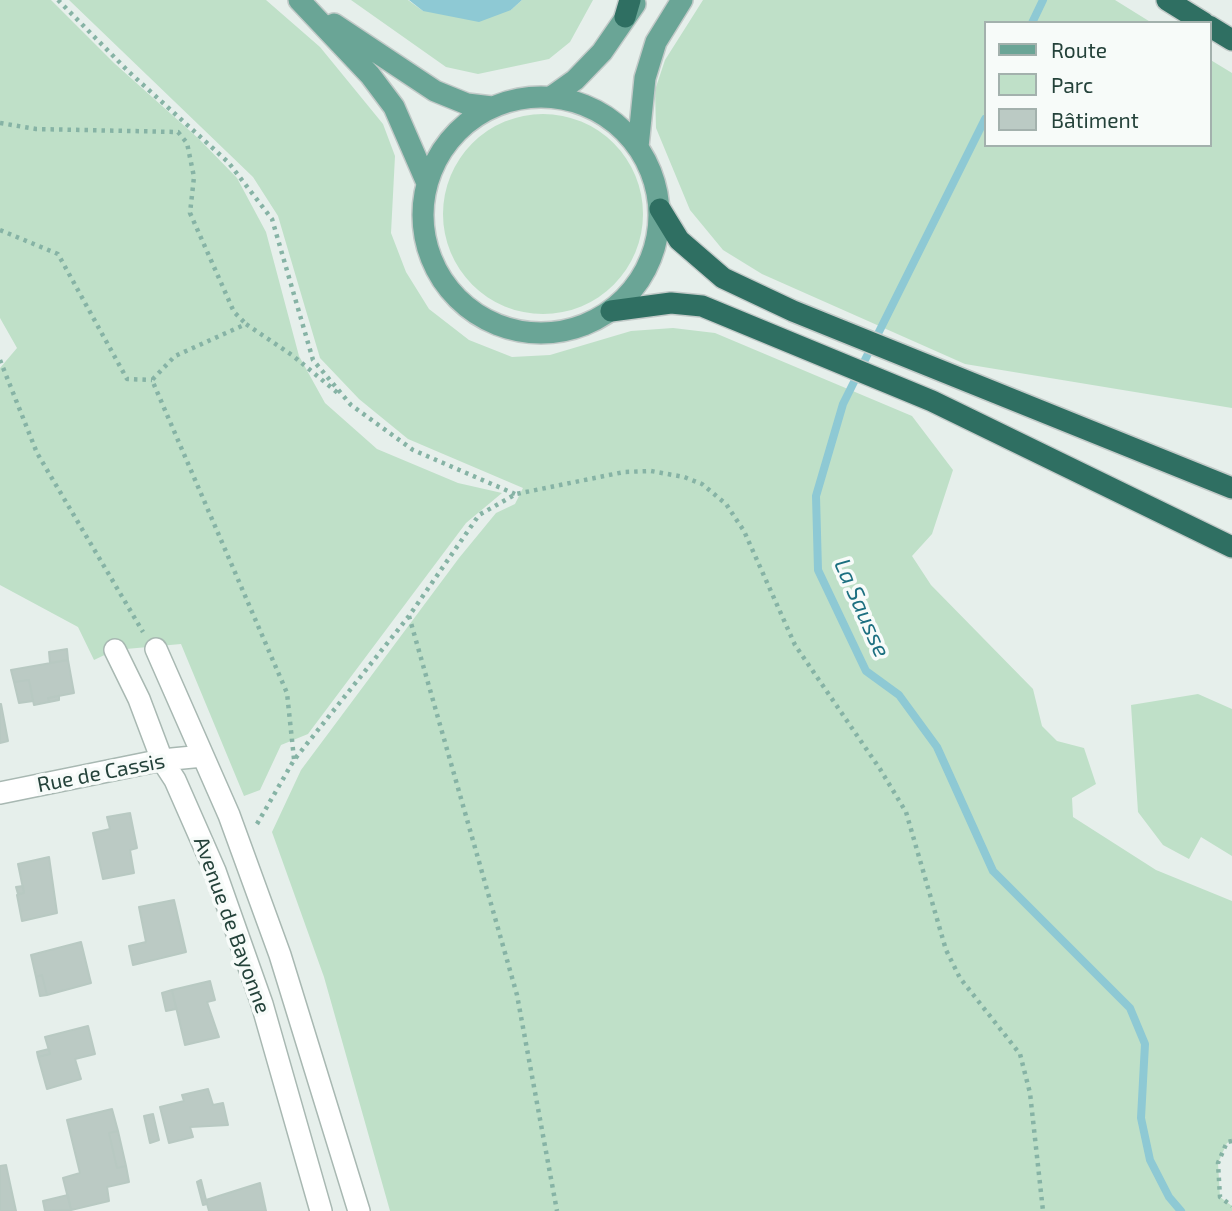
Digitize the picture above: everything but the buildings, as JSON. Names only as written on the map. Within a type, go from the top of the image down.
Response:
[{"type":"highway","points":[[1167,0],[1201,21]]},
{"type":"highway","points":[[1211,27],[1232,40]]},
{"type":"highway","points":[[660,209],[680,240],[706,266],[723,278],[793,311],[1232,488]]},
{"type":"highway","points":[[611,311],[671,303],[702,306],[932,401],[1232,547]]},
{"type":"main road","points":[[638,147],[645,78],[656,42],[682,0]]},
{"type":"main road","points":[[299,1],[435,91],[467,104],[492,107]]},
{"type":"main road","points":[[299,1],[370,75],[394,107],[427,183]]},
{"type":"main road","points":[[551,97],[575,80],[603,52],[631,6]]},
{"type":"main road","points":[[551,97],[576,102],[600,112],[621,128],[638,147],[653,177],[660,209],[655,248],[649,266],[626,298],[611,311],[588,324],[563,332],[536,334],[510,330],[485,320],[463,304],[445,285],[432,261],[425,236],[423,209],[427,183],[445,146],[474,117],[511,100],[551,97]]},
{"type":"street","name":"Avenue de Bayonne","points":[[156,649],[229,815],[280,955],[359,1211]]},
{"type":"street","name":"Avenue de Bayonne","points":[[115,650],[139,699],[162,760],[175,780],[215,871],[262,1004],[321,1211]]},
{"type":"street","name":"Rue de Cassis","points":[[0,793],[162,760],[203,756]]},
{"type":"path","points":[[58,0],[129,72],[228,162],[272,219],[313,360],[351,405]]},
{"type":"path","points":[[0,123],[36,129],[178,132],[187,143],[194,177],[190,213],[234,312],[246,324],[292,355],[351,405],[413,450],[516,494]]},
{"type":"path","points":[[0,230],[58,254],[127,379],[152,380],[175,356],[246,324]]},
{"type":"path","points":[[0,360],[37,453],[132,618],[156,649]]},
{"type":"path","points":[[152,380],[287,693],[294,760]]},
{"type":"path","points":[[257,825],[294,760],[409,616],[479,515],[516,494],[624,472],[650,471],[684,477],[702,484],[726,504],[744,531],[795,645],[906,812],[946,950],[960,978],[1020,1054],[1030,1093],[1043,1211]]},
{"type":"path","points":[[409,616],[517,995],[557,1211]]},
{"type":"path","points":[[1232,1141],[1227,1142],[1218,1163],[1220,1197],[1232,1206]]},
{"type":"green space","points":[[0,0],[51,0],[237,178],[266,232],[299,356],[325,403],[377,449],[458,483],[502,493],[466,523],[308,734],[281,745],[260,790],[244,796],[181,644],[115,650],[94,660],[78,627],[0,585],[0,368],[17,348],[0,318]]},
{"type":"green space","points":[[69,0],[266,0],[320,47],[383,124],[395,156],[391,233],[406,272],[429,309],[469,340],[512,357],[550,355],[631,331],[673,328],[715,333],[912,416],[953,470],[932,534],[912,556],[931,585],[1033,689],[1042,726],[1057,741],[1084,748],[1096,784],[1072,798],[1073,817],[1156,870],[1232,901],[1232,1141],[1227,1143],[1218,1163],[1220,1197],[1232,1206],[1232,1211],[390,1211],[324,977],[272,832],[301,770],[459,558],[496,513],[515,504],[523,488],[408,439],[359,399],[320,358],[278,216],[253,177]]},
{"type":"green space","points":[[351,0],[408,0],[423,11],[511,10],[522,0],[593,0],[570,42],[549,59],[478,74],[446,67]]},
{"type":"green space","points":[[703,0],[1115,0],[1149,21],[984,21],[984,147],[1211,147],[1211,60],[1232,73],[1232,408],[965,364],[762,274],[723,250],[690,210],[656,128],[655,90],[665,60]]},
{"type":"green space","points":[[543,114],[581,122],[598,131],[613,144],[626,159],[635,176],[643,214],[635,252],[626,269],[613,284],[598,297],[581,306],[543,314],[505,306],[488,297],[473,284],[460,269],[451,252],[443,214],[451,176],[460,159],[473,144],[488,131],[505,122]]},
{"type":"green space","points":[[1198,694],[1232,709],[1232,856],[1201,837],[1189,859],[1163,845],[1138,812],[1131,705]]},
{"type":"water","points":[[409,0],[522,0],[511,10],[479,22],[423,11]]},
{"type":"waterway","name":"La Sausse","points":[[1033,21],[1043,0]]},
{"type":"waterway","name":"La Sausse","points":[[984,121],[843,404],[816,496],[818,570],[866,671],[899,695],[937,747],[993,871],[1130,1008],[1145,1044],[1141,1118],[1150,1160],[1169,1197],[1181,1211]]}]
